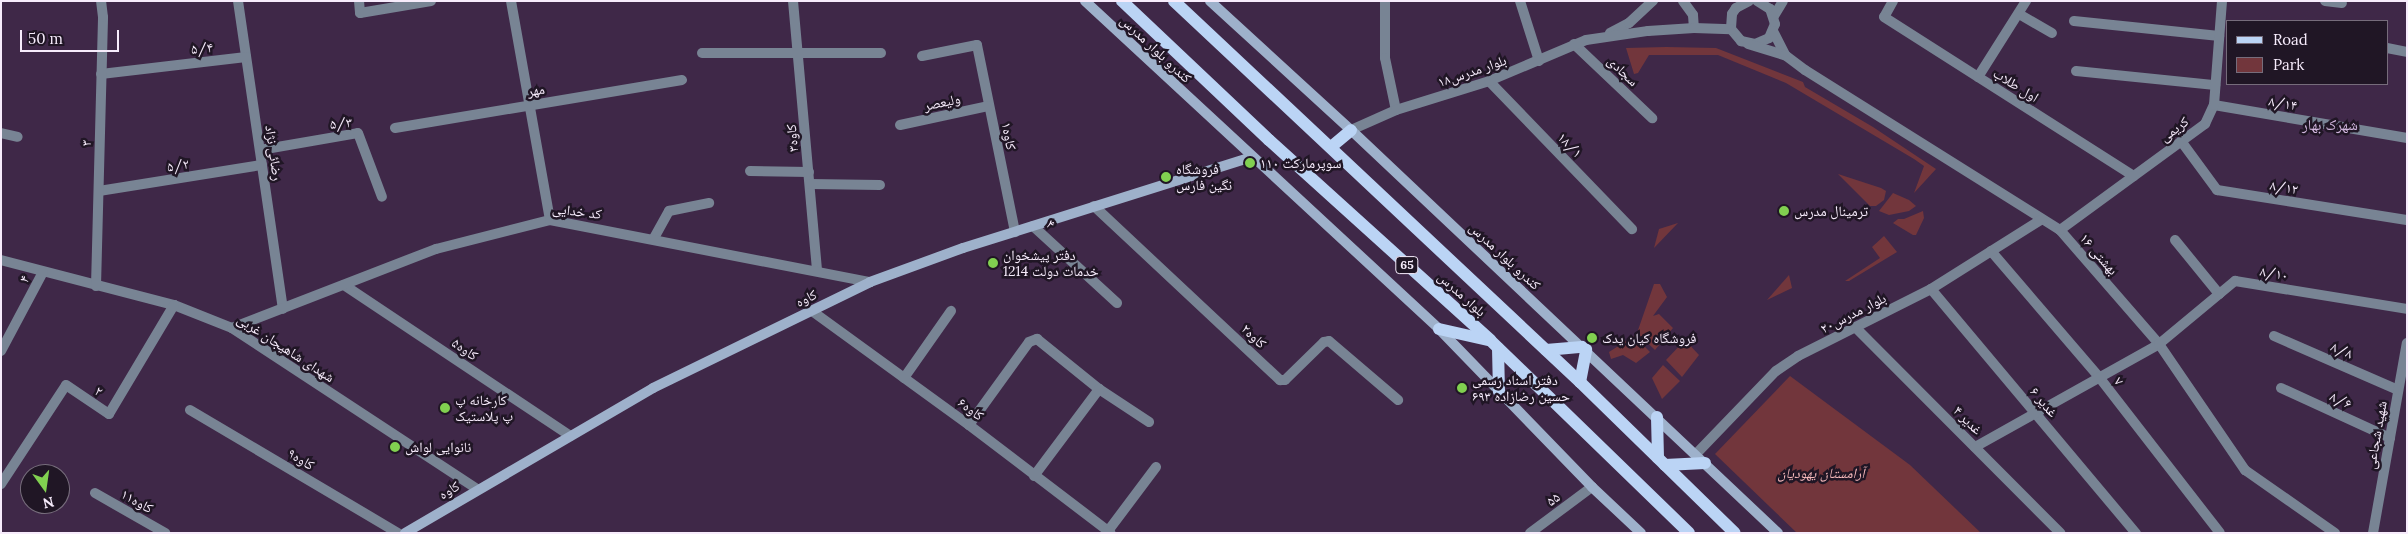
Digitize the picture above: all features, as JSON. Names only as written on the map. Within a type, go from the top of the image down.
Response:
[{"type":"main road","name":"کندرو بلوار مدرس","points":[[1084,1],[1439,329],[1592,487],[1642,533]]},
{"type":"main road","name":"بلوار مدرس","points":[[1122,1],[1269,140],[1494,344],[1690,533]]},
{"type":"main road","name":"بلوار مدرس","points":[[1174,1],[1580,382],[1735,533]]},
{"type":"main road","name":"کندرو بلوار مدرس","points":[[1210,1],[1351,130],[1778,533]]},
{"type":"main road","points":[[1331,147],[1351,130]]},
{"type":"main road","name":"کاوه","points":[[404,533],[653,388],[870,282],[963,248],[1251,157]]},
{"type":"main road","points":[[1439,329],[1494,344],[1500,392]]},
{"type":"main road","points":[[1546,350],[1584,349],[1580,382]]},
{"type":"main road","points":[[1657,417],[1662,461],[1700,458]]},
{"type":"street","name":"۳","points":[[96,286],[103,17],[101,1]]},
{"type":"street","name":"رضائی نژاد","points":[[238,1],[283,308]]},
{"type":"street","points":[[360,1],[360,13],[431,1]]},
{"type":"street","points":[[511,1],[550,220]]},
{"type":"street","name":"کاوه۳","points":[[793,1],[817,271]]},
{"type":"street","points":[[1385,1],[1385,58],[1396,110]]},
{"type":"street","points":[[1520,1],[1539,61]]},
{"type":"street","points":[[1602,37],[1629,23],[1653,1]]},
{"type":"street","points":[[1683,1],[1693,15],[1694,28]]},
{"type":"street","points":[[1749,1],[1736,8],[1732,14],[1731,29],[1741,41],[1785,55]]},
{"type":"street","points":[[1757,1],[1765,4],[1774,16]]},
{"type":"street","points":[[1783,1],[1774,16],[1773,31],[1785,55]]},
{"type":"street","name":"اول طلاب","points":[[1893,1],[1884,17],[2134,176]]},
{"type":"street","points":[[1978,77],[2026,1]]},
{"type":"street","name":"کریمی","points":[[2060,230],[2205,124],[2214,105],[2222,1]]},
{"type":"street","points":[[2325,1],[2342,3]]},
{"type":"street","points":[[2019,14],[2052,33]]},
{"type":"street","points":[[2074,21],[2219,36]]},
{"type":"street","points":[[1602,37],[1694,28],[1731,29]]},
{"type":"street","points":[[1748,44],[1763,42],[1773,31]]},
{"type":"street","name":"بلوار مدرس۱۸","points":[[1351,130],[1396,110],[1489,81],[1539,61],[1574,44],[1602,37]]},
{"type":"street","name":"سجادی","points":[[1574,44],[1652,118]]},
{"type":"street","name":"کاوه۱","points":[[922,56],[977,45],[1015,232]]},
{"type":"street","points":[[2388,48],[2407,52]]},
{"type":"street","points":[[702,53],[881,53]]},
{"type":"street","name":"۱۶ بهشتی","points":[[1785,55],[1805,70],[2060,230],[2159,344],[2245,470],[2335,533]]},
{"type":"street","name":"۵/۴","points":[[101,74],[246,57]]},
{"type":"street","points":[[2076,71],[2215,85]]},
{"type":"street","name":"مهر","points":[[395,128],[682,80]]},
{"type":"street","name":"۱۸/۱","points":[[1489,81],[1632,229]]},
{"type":"street","name":"۸/۱۴","points":[[2214,105],[2407,138]]},
{"type":"street","name":"ولیعصر","points":[[900,125],[989,106]]},
{"type":"street","points":[[1,133],[18,138]]},
{"type":"street","name":"۵/۳","points":[[260,150],[358,133],[382,197]]},
{"type":"street","name":"۸/۱۲","points":[[2181,141],[2217,190],[2407,220]]},
{"type":"street","name":"۵/۲","points":[[99,191],[262,165]]},
{"type":"street","points":[[750,171],[809,172]]},
{"type":"street","points":[[810,184],[880,185]]},
{"type":"street","points":[[654,238],[669,211],[709,203]]},
{"type":"street","name":"کاوه۲","points":[[1094,206],[1280,380],[1285,380],[1324,342],[1329,341],[1398,400]]},
{"type":"street","name":"بلوار مدرس۲۰","points":[[1700,458],[1776,371],[1798,356],[1931,289],[2042,219]]},
{"type":"street","name":"کد خدایی","points":[[232,328],[436,249],[550,220],[654,238],[870,282]]},
{"type":"street","name":"۴","points":[[1033,226],[1117,303]]},
{"type":"street","points":[[2175,240],[2219,294]]},
{"type":"street","name":"۷","points":[[1991,251],[2099,377],[2220,533]]},
{"type":"street","name":"شهدای شاهیجان غربی","points":[[1,260],[174,305],[232,328],[477,489]]},
{"type":"street","name":"۴","points":[[1,351],[43,272]]},
{"type":"street","name":"۸/۱۰","points":[[1975,447],[2159,344],[2235,281],[2407,309]]},
{"type":"street","name":"کاوه۵","points":[[344,285],[570,436]]},
{"type":"street","name":"غدیر ۶","points":[[1931,289],[2136,533]]},
{"type":"street","name":"۲","points":[[1,484],[66,385],[109,414],[174,305]]},
{"type":"street","name":"کاوه۶","points":[[812,311],[969,425],[1110,532]]},
{"type":"street","points":[[904,378],[951,311]]},
{"type":"street","name":"غدیر ۴","points":[[1856,327],[2060,533]]},
{"type":"street","name":"۸/۸","points":[[2274,336],[2398,390]]},
{"type":"street","points":[[969,425],[1033,339],[1037,339],[1099,389],[1149,422]]},
{"type":"street","name":"شهید شجاعی","points":[[2373,533],[2407,343]]},
{"type":"street","name":"۸/۶","points":[[2281,388],[2390,438]]},
{"type":"street","points":[[1034,476],[1099,389]]},
{"type":"street","name":"کاوه۹","points":[[190,410],[398,533]]},
{"type":"street","points":[[1110,532],[1156,467]]},
{"type":"street","name":"۵۵","points":[[1530,533],[1592,487]]},
{"type":"street","name":"کاوه۱۱","points":[[95,493],[165,533]]},
{"type":"green space","points":[[1626,48],[1716,48],[1803,82],[1805,87],[1873,127],[1936,169],[1914,193],[1924,166],[1786,83],[1718,55],[1649,55],[1638,73],[1634,74]]},
{"type":"green space","points":[[1838,174],[1881,188],[1886,191],[1884,200],[1876,206],[1870,206]]},
{"type":"green space","points":[[1893,193],[1909,200],[1916,206],[1909,211],[1889,215],[1879,211]]},
{"type":"green space","points":[[1923,211],[1924,218],[1916,235],[1893,223],[1898,219],[1904,219]]},
{"type":"green space","points":[[1678,223],[1654,248],[1659,229]]},
{"type":"green space","points":[[1884,236],[1897,252],[1849,281],[1845,281],[1880,258],[1872,247]]},
{"type":"green space","points":[[1789,275],[1792,288],[1767,300]]},
{"type":"green space","points":[[1654,284],[1660,284],[1667,297],[1653,316],[1659,314],[1673,328],[1655,350],[1637,333]]},
{"type":"green space","points":[[1634,336],[1650,352],[1636,363],[1623,355],[1611,359],[1609,352]]},
{"type":"green space","points":[[1685,340],[1699,355],[1682,377],[1666,360]]},
{"type":"green space","points":[[1663,365],[1680,381],[1662,399],[1652,378]]},
{"type":"green space","name":"آرامستان یهودیان","points":[[1790,376],[1910,465],[1981,533],[1797,533],[1715,454]]},
{"type":"place","name":"سوپرمارکت ۱۱۰","points":[[1250,163]]},
{"type":"place","name":"فروشگاه نگین فارس","points":[[1166,177]]},
{"type":"place","name":"ترمینال مدرس","points":[[1784,211]]},
{"type":"place","name":"دفتر پیشخوان خدمات دولت 1214","points":[[993,263]]},
{"type":"place","name":"فروشگاه کیان یدک","points":[[1592,338]]},
{"type":"place","name":"دفتر اسناد رسمی ۶۹۳ حسین رضازاده","points":[[1462,388]]},
{"type":"place","name":"کارخانه پ پ پلاستیک","points":[[445,408]]},
{"type":"place","name":"نانوایی لواش","points":[[395,447]]},
{"type":"district","name":"شهرک بهار","points":[[2330,125]]}]
